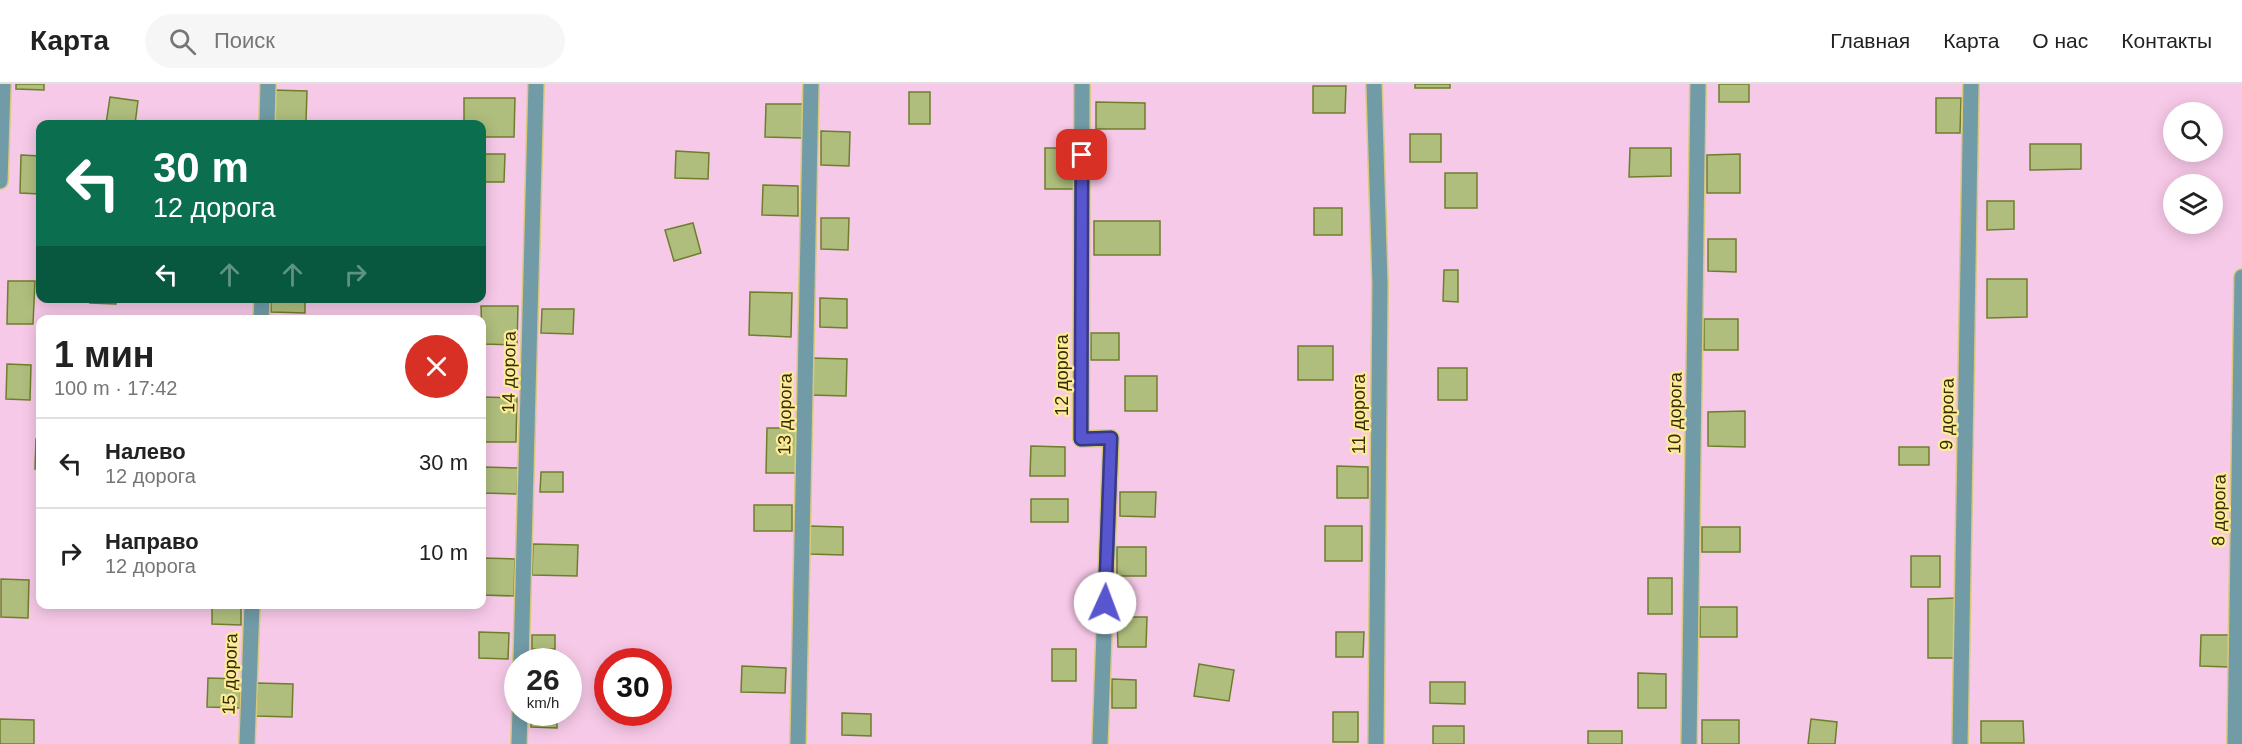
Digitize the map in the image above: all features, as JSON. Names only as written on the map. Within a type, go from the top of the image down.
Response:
[{"type":"street","points":[[0,181],[3,84]]},
{"type":"street","points":[[267,120],[268,84]]},
{"type":"street","name":"14 дорога","points":[[521,648],[536,84]]},
{"type":"street","name":"13 дорога","points":[[798,744],[811,84]]},
{"type":"street","name":"12 дорога","points":[[1082,84],[1081,439],[1111,438],[1100,744]]},
{"type":"street","name":"11 дорога","points":[[1374,84],[1380,284],[1376,744]]},
{"type":"street","name":"10 дорога","points":[[1689,744],[1698,84]]},
{"type":"street","name":"9 дорога","points":[[1960,744],[1971,84]]},
{"type":"street","name":"8 дорога","points":[[2235,744],[2242,276]]},
{"type":"street","name":"15 дорога","points":[[247,744],[252,609]]},
{"type":"street","points":[[519,744],[520,726]]},
{"type":"shaded area","points":[[0,84],[2242,84],[2242,744],[0,744]]},
{"type":"building","points":[[16,84],[44,84],[44,90],[16,89]]},
{"type":"building","points":[[1415,84],[1450,84],[1450,88],[1415,88]]},
{"type":"building","points":[[1719,84],[1749,84],[1749,102],[1719,102]]},
{"type":"building","points":[[1313,86],[1346,86],[1345,113],[1313,113]]},
{"type":"building","points":[[273,90],[307,91],[306,120],[272,120]]},
{"type":"building","points":[[909,92],[930,92],[930,124],[909,124]]},
{"type":"building","points":[[110,97],[138,101],[136,120],[107,120]]},
{"type":"building","points":[[464,98],[515,98],[514,137],[486,137],[486,120],[464,120]]},
{"type":"building","points":[[1936,98],[1961,98],[1960,133],[1936,133]]},
{"type":"building","points":[[1096,102],[1145,103],[1145,129],[1096,129]]},
{"type":"building","points":[[766,104],[804,104],[803,138],[765,137]]},
{"type":"building","points":[[821,131],[850,132],[849,166],[821,165]]},
{"type":"building","points":[[1410,134],[1441,134],[1441,162],[1410,162]]},
{"type":"building","points":[[2030,144],[2081,144],[2081,169],[2030,170]]},
{"type":"building","points":[[1045,148],[1077,148],[1077,189],[1045,189]]},
{"type":"building","points":[[1630,148],[1671,148],[1671,176],[1629,177]]},
{"type":"building","points":[[676,151],[709,153],[708,179],[675,178]]},
{"type":"building","points":[[486,154],[505,154],[504,182],[486,182]]},
{"type":"building","points":[[1740,154],[1740,193],[1707,193],[1707,155]]},
{"type":"building","points":[[21,155],[36,156],[36,194],[20,193]]},
{"type":"building","points":[[1445,173],[1477,173],[1477,208],[1445,208]]},
{"type":"building","points":[[763,185],[798,186],[798,216],[762,215]]},
{"type":"building","points":[[1987,201],[2014,201],[2014,229],[1987,230]]},
{"type":"building","points":[[1314,208],[1342,208],[1342,235],[1314,235]]},
{"type":"building","points":[[821,218],[849,218],[848,250],[821,249]]},
{"type":"building","points":[[1094,221],[1160,221],[1160,255],[1094,255]]},
{"type":"building","points":[[693,223],[701,253],[674,261],[665,230]]},
{"type":"building","points":[[1708,239],[1736,239],[1736,272],[1708,271]]},
{"type":"building","points":[[1444,270],[1458,270],[1458,302],[1443,301]]},
{"type":"building","points":[[1987,279],[2027,279],[2027,317],[1987,318]]},
{"type":"building","points":[[8,281],[35,281],[33,324],[7,324]]},
{"type":"building","points":[[750,292],[792,293],[791,337],[749,335]]},
{"type":"building","points":[[820,298],[847,299],[847,328],[820,327]]},
{"type":"building","points":[[271,303],[305,303],[305,313],[271,312]]},
{"type":"building","points":[[481,306],[518,306],[517,345],[486,344],[486,315],[481,315]]},
{"type":"building","points":[[542,309],[574,309],[573,334],[541,333]]},
{"type":"building","points":[[1704,319],[1738,319],[1738,350],[1704,350]]},
{"type":"building","points":[[1091,333],[1119,333],[1119,360],[1091,360]]},
{"type":"building","points":[[1298,346],[1333,346],[1333,380],[1298,380]]},
{"type":"building","points":[[811,358],[847,359],[846,396],[810,395]]},
{"type":"building","points":[[7,364],[31,365],[30,400],[6,399]]},
{"type":"building","points":[[1438,368],[1467,368],[1467,400],[1438,400]]},
{"type":"building","points":[[1125,376],[1157,376],[1157,411],[1125,411]]},
{"type":"building","points":[[486,397],[517,398],[516,442],[486,442]]},
{"type":"building","points":[[1745,411],[1745,447],[1708,446],[1708,412]]},
{"type":"building","points":[[767,428],[798,428],[797,473],[766,473]]},
{"type":"building","points":[[1031,446],[1065,447],[1065,476],[1030,476]]},
{"type":"building","points":[[1899,447],[1929,447],[1929,465],[1899,465]]},
{"type":"building","points":[[1337,466],[1368,467],[1368,498],[1337,498]]},
{"type":"building","points":[[486,467],[518,468],[517,494],[486,493]]},
{"type":"building","points":[[541,472],[563,472],[563,492],[540,492]]},
{"type":"building","points":[[1120,492],[1156,492],[1155,517],[1120,516]]},
{"type":"building","points":[[1031,499],[1068,499],[1068,522],[1031,522]]},
{"type":"building","points":[[754,505],[792,505],[792,531],[754,531]]},
{"type":"building","points":[[809,526],[843,527],[843,555],[809,554]]},
{"type":"building","points":[[1325,526],[1362,526],[1362,561],[1325,561]]},
{"type":"building","points":[[1702,527],[1740,527],[1740,552],[1702,552]]},
{"type":"building","points":[[533,544],[578,545],[577,576],[532,575]]},
{"type":"building","points":[[1117,547],[1146,547],[1146,576],[1117,576]]},
{"type":"building","points":[[1911,556],[1940,556],[1940,587],[1911,587]]},
{"type":"building","points":[[486,558],[515,559],[514,596],[486,595]]},
{"type":"building","points":[[1648,578],[1672,578],[1672,614],[1648,614]]},
{"type":"building","points":[[1,579],[29,580],[28,618],[1,617]]},
{"type":"building","points":[[1957,598],[1958,658],[1928,658],[1928,599]]},
{"type":"building","points":[[1700,607],[1737,607],[1737,637],[1700,637]]},
{"type":"building","points":[[212,609],[241,609],[241,625],[212,624]]},
{"type":"building","points":[[1117,617],[1147,617],[1146,647],[1118,647]]},
{"type":"building","points":[[479,632],[509,633],[508,648],[504,648],[504,659],[479,658]]},
{"type":"building","points":[[1336,632],[1364,632],[1363,657],[1336,657]]},
{"type":"building","points":[[532,635],[555,635],[555,648],[532,648]]},
{"type":"building","points":[[2201,635],[2230,635],[2229,667],[2200,666]]},
{"type":"building","points":[[1052,649],[1076,649],[1076,681],[1052,681]]},
{"type":"building","points":[[1199,664],[1234,670],[1229,701],[1194,696]]},
{"type":"building","points":[[742,666],[786,668],[785,693],[741,692]]},
{"type":"building","points":[[1638,673],[1666,674],[1666,708],[1638,708]]},
{"type":"building","points":[[208,678],[241,679],[240,708],[207,707]]},
{"type":"building","points":[[1112,679],[1136,680],[1136,708],[1112,708]]},
{"type":"building","points":[[1430,682],[1465,682],[1465,704],[1430,703]]},
{"type":"building","points":[[257,683],[293,684],[292,717],[256,716]]},
{"type":"building","points":[[1333,712],[1358,712],[1358,742],[1333,742]]},
{"type":"building","points":[[842,713],[871,714],[871,736],[842,735]]},
{"type":"building","points":[[0,719],[34,720],[34,744],[0,744]]},
{"type":"building","points":[[1811,719],[1837,722],[1835,744],[1808,744]]},
{"type":"building","points":[[1702,720],[1739,720],[1739,744],[1702,744]]},
{"type":"building","points":[[1981,721],[2023,721],[2024,743],[1981,743]]},
{"type":"building","points":[[557,726],[557,728],[531,727]]},
{"type":"building","points":[[1433,726],[1464,726],[1464,744],[1433,744]]},
{"type":"building","points":[[1588,731],[1622,731],[1622,744],[1588,744]]},
{"type":"route","points":[[1082,155],[1081,439],[1111,438],[1105,603]]}]
